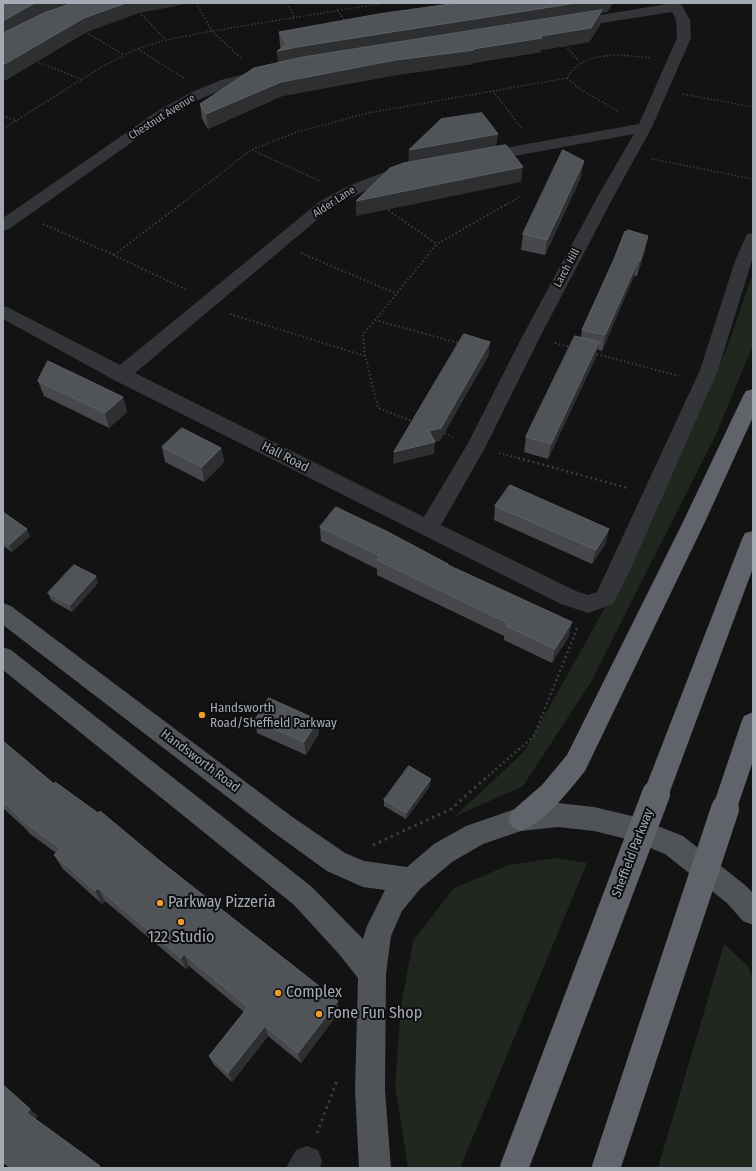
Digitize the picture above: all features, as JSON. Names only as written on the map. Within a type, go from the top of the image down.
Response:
[{"type":"highway","points":[[521,819],[551,792],[576,762],[693,524],[753,396]]},
{"type":"highway","name":"Sheffield Parkway","points":[[514,1168],[753,539]]},
{"type":"highway","points":[[606,1168],[753,723]]},
{"type":"main road","name":"Handsworth Road","points":[[3,612],[282,824],[336,862],[364,874],[411,880]]},
{"type":"main road","points":[[3,657],[303,896],[349,944],[372,974]]},
{"type":"main road","points":[[375,1168],[370,1090],[372,974],[378,936],[392,902],[411,880],[444,853],[475,835],[521,819],[558,815],[594,819],[632,828],[674,845],[736,894],[753,912]]},
{"type":"street","points":[[559,26],[674,5]]},
{"type":"street","name":"Larch Hill","points":[[428,529],[476,446],[531,337],[607,194],[645,127],[684,38],[683,20],[674,5]]},
{"type":"street","name":"Chestnut Avenue","points":[[3,226],[164,113],[195,96],[226,83],[277,71]]},
{"type":"street","points":[[468,160],[645,127]]},
{"type":"street","name":"Alder Lane","points":[[121,375],[325,205],[350,190],[374,180],[423,168]]},
{"type":"street","points":[[588,604],[605,598],[617,575],[709,370],[743,261],[753,238]]},
{"type":"street","name":"Hall Road","points":[[3,312],[121,375],[428,529],[569,598],[588,604]]},
{"type":"path","points":[[196,3],[212,31],[259,75]]},
{"type":"path","points":[[287,3],[294,17]]},
{"type":"path","points":[[3,129],[81,79],[137,49],[166,40],[212,31],[384,3]]},
{"type":"path","points":[[135,8],[166,40]]},
{"type":"path","points":[[337,10],[350,27]]},
{"type":"path","points":[[85,32],[124,55]]},
{"type":"path","points":[[137,49],[206,91]]},
{"type":"path","points":[[567,78],[569,71],[579,61],[604,56],[636,56],[674,61]]},
{"type":"path","points":[[31,60],[81,79]]},
{"type":"path","points":[[114,255],[251,150],[276,138],[314,125],[362,113],[567,78]]},
{"type":"path","points":[[567,78],[581,90],[645,127]]},
{"type":"path","points":[[661,90],[753,107]]},
{"type":"path","points":[[493,91],[536,147]]},
{"type":"path","points":[[3,116],[17,121]]},
{"type":"path","points":[[251,150],[350,190],[437,244]]},
{"type":"path","points":[[630,154],[753,179]]},
{"type":"path","points":[[420,424],[378,408],[365,356],[363,335],[437,244],[521,196]]},
{"type":"path","points":[[20,214],[114,255],[207,304],[365,356]]},
{"type":"path","points":[[279,244],[397,294]]},
{"type":"path","points":[[375,320],[466,345]]},
{"type":"path","points":[[531,337],[576,349]]},
{"type":"path","points":[[591,353],[703,382]]},
{"type":"path","points":[[434,430],[476,446],[653,494]]},
{"type":"path","points":[[336,862],[451,809],[534,736],[588,604]]},
{"type":"path","points":[[305,1164],[341,1072]]},
{"type":"shaded area","points":[[753,273],[753,345],[717,432],[591,682],[523,786],[454,817],[524,752],[628,567],[727,348]]},
{"type":"shaded area","points":[[555,858],[587,863],[460,1168],[408,1168],[395,1086],[401,1006],[413,941],[454,888],[509,865]]},
{"type":"shaded area","points":[[724,944],[748,966],[753,979],[753,1168],[658,1168]]},
{"type":"building","points":[[3,3],[37,3],[3,21]]},
{"type":"building","points":[[73,3],[126,3],[84,18],[3,65],[3,33],[44,13]]},
{"type":"building","points":[[457,3],[576,3],[277,51],[287,45],[279,32],[379,14]]},
{"type":"building","points":[[602,10],[591,28],[541,36],[542,38],[473,49],[474,50],[396,60],[281,82],[206,114],[200,104],[254,68],[303,57]]},
{"type":"building","points":[[482,113],[498,134],[409,150],[441,119]]},
{"type":"building","points":[[506,145],[523,167],[356,201],[390,168],[404,163]]},
{"type":"building","points":[[563,150],[584,161],[547,240],[523,234]]},
{"type":"building","points":[[628,230],[648,236],[640,261],[638,261],[605,335],[582,330],[625,231],[627,232]]},
{"type":"building","points":[[464,334],[490,342],[441,428],[429,431],[435,442],[394,452]]},
{"type":"building","points":[[575,336],[599,342],[551,444],[526,437]]},
{"type":"building","points":[[48,361],[123,397],[105,413],[38,381]]},
{"type":"building","points":[[182,428],[221,448],[202,467],[162,447]]},
{"type":"building","points":[[510,485],[609,529],[596,550],[495,506]]},
{"type":"building","points":[[336,507],[388,532],[448,565],[572,622],[555,649],[506,626],[508,623],[377,560],[380,556],[320,527]]},
{"type":"building","points":[[3,512],[27,529],[9,545],[3,541]]},
{"type":"building","points":[[74,565],[96,576],[70,605],[48,593]]},
{"type":"building","points":[[269,698],[318,720],[304,742],[255,720]]},
{"type":"building","points":[[3,741],[54,784],[55,782],[98,813],[100,811],[160,861],[338,1001],[298,1053],[265,1026],[228,1073],[209,1056],[248,1007],[184,954],[181,958],[98,888],[95,891],[54,855],[61,849],[20,819],[21,818],[3,802]]},
{"type":"building","points":[[409,766],[431,779],[406,813],[384,800]]},
{"type":"building","points":[[3,1085],[30,1109],[27,1113],[100,1166],[99,1168],[8,1168],[9,1167],[3,1162]]},
{"type":"place","name":"Handsworth Road/Sheffield Parkway","points":[[202,715]]},
{"type":"place","name":"Parkway Pizzeria","points":[[160,903]]},
{"type":"place","name":"122 Studio","points":[[181,922]]},
{"type":"place","name":"Complex","points":[[278,993]]},
{"type":"place","name":"Fone Fun Shop","points":[[319,1014]]}]
